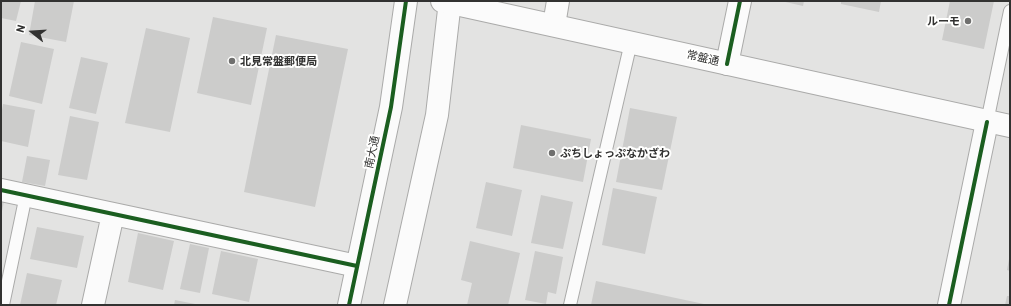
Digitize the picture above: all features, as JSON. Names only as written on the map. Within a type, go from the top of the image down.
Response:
[{"type":"street","name":"南大通","points":[[349,305],[391,107],[406,1]]},
{"type":"street","points":[[554,25],[558,1]]},
{"type":"street","points":[[726,64],[740,1]]},
{"type":"street","points":[[396,305],[437,115],[448,2]]},
{"type":"street","name":"常盤通","points":[[448,2],[1010,126]]},
{"type":"street","points":[[948,305],[987,122]]},
{"type":"street","points":[[1,190],[357,266]]},
{"type":"street","points":[[94,305],[113,214]]},
{"type":"lane","points":[[987,122],[1010,11]]},
{"type":"lane","points":[[570,305],[631,42]]},
{"type":"lane","points":[[3,305],[26,195]]},
{"type":"building","points":[[1,1],[21,1],[16,21],[1,18]]},
{"type":"building","points":[[35,1],[74,1],[66,42],[29,35]]},
{"type":"building","points":[[781,1],[804,1],[803,6]]},
{"type":"building","points":[[841,1],[881,1],[879,12],[841,4]]},
{"type":"building","name":"ルーモ","points":[[950,1],[994,1],[984,49],[942,40]]},
{"type":"building","name":"北見常盤郵便局","points":[[213,17],[267,28],[251,105],[197,93]]},
{"type":"building","points":[[146,28],[190,38],[170,132],[125,123]]},
{"type":"building","points":[[276,35],[348,49],[315,207],[244,192]]},
{"type":"building","points":[[21,42],[54,49],[42,104],[9,96]]},
{"type":"building","points":[[81,57],[108,63],[96,114],[69,108]]},
{"type":"building","points":[[3,104],[35,110],[28,147],[1,141],[1,116]]},
{"type":"building","points":[[630,108],[677,117],[662,190],[616,182]]},
{"type":"building","points":[[70,116],[99,122],[87,180],[58,175]]},
{"type":"building","name":"ぷちしょっぷなかざわ","points":[[521,125],[591,139],[583,182],[513,168]]},
{"type":"building","points":[[27,156],[50,160],[45,186],[22,182]]},
{"type":"building","points":[[486,182],[522,190],[512,236],[476,228]]},
{"type":"building","points":[[613,188],[657,197],[645,254],[602,245]]},
{"type":"building","points":[[541,195],[573,202],[563,249],[531,243]]},
{"type":"building","points":[[1,201],[4,201],[2,211],[1,211]]},
{"type":"building","points":[[37,227],[84,236],[77,268],[30,259]]},
{"type":"building","points":[[138,233],[174,241],[163,290],[128,282]]},
{"type":"building","points":[[470,241],[520,253],[508,305],[467,305],[472,283],[461,280]]},
{"type":"building","points":[[190,244],[209,248],[200,293],[180,289]]},
{"type":"building","points":[[221,251],[258,259],[249,302],[212,294]]},
{"type":"building","points":[[535,251],[563,257],[556,294],[548,292],[546,304],[525,300]]},
{"type":"building","points":[[1010,259],[1010,271],[1007,270]]},
{"type":"building","points":[[27,273],[62,280],[56,305],[20,305]]},
{"type":"building","points":[[596,281],[704,304],[704,305],[591,305]]},
{"type":"building","points":[[1007,296],[1010,296],[1010,305],[1005,305]]},
{"type":"building","points":[[175,300],[195,304],[195,305],[174,305]]},
{"type":"cycle path","points":[[349,305],[391,107],[406,1]]},
{"type":"cycle path","points":[[727,64],[740,1]]},
{"type":"cycle path","points":[[949,305],[987,122]]},
{"type":"cycle path","points":[[1,190],[357,266]]},
{"type":"place","name":"ルーモ","points":[[968,21]]},
{"type":"place","name":"北見常盤郵便局","points":[[232,61]]},
{"type":"place","name":"ぷちしょっぷなかざわ","points":[[552,153]]}]
